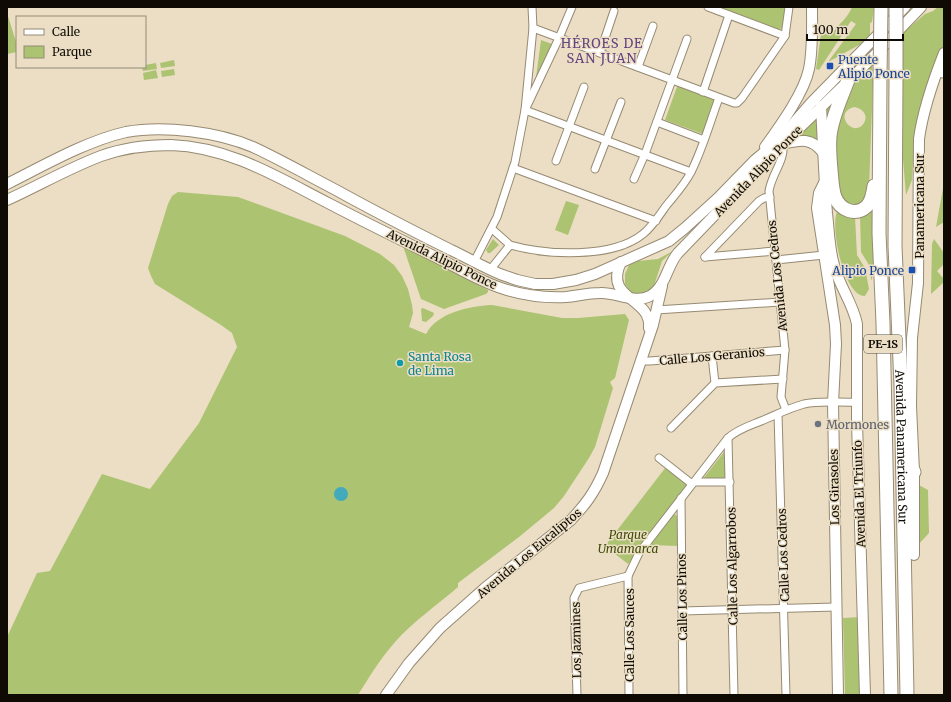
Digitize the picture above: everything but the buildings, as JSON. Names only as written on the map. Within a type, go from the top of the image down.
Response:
[{"type":"highway","name":"Avenida Panamericana Sur","points":[[881,7],[879,233],[883,322],[891,695]]},
{"type":"highway","name":"Avenida Panamericana Sur","points":[[896,7],[895,246],[902,445],[907,695]]},
{"type":"highway","points":[[848,80],[836,111],[830,137],[833,190],[839,205],[844,210],[852,212],[860,211],[867,207],[874,192],[879,155]]},
{"type":"highway","points":[[902,445],[914,472]]},
{"type":"highway","points":[[906,613],[910,566],[914,555]]},
{"type":"main road","points":[[755,160],[780,127],[804,84],[809,70],[811,55],[812,7]]},
{"type":"main road","name":"Avenida Alipio Ponce","points":[[7,184],[87,145],[126,132],[143,130],[188,131],[217,136],[252,147],[490,270],[517,280],[535,284],[553,284],[576,280],[595,274],[669,241],[718,198],[755,160],[778,141],[811,102],[905,7]]},
{"type":"main road","name":"Avenida Alipio Ponce","points":[[7,200],[101,156],[120,150],[144,146],[171,145],[197,148],[219,152],[246,161],[392,236],[494,286],[522,293],[545,296],[565,297],[599,293],[614,294],[628,298],[646,298],[652,295],[661,286],[674,257],[783,144],[921,7]]},
{"type":"main road","name":"Panamericana Sur","points":[[914,555],[912,338],[918,283],[919,139],[922,118],[940,74],[944,53]]},
{"type":"main road","name":"Avenida El Triunfo","points":[[821,106],[824,182],[829,240],[834,265],[840,283],[855,313],[857,324],[857,402],[864,695]]},
{"type":"main road","points":[[783,144],[799,140],[805,141],[815,144],[823,153]]},
{"type":"main road","points":[[246,161],[252,147]]},
{"type":"main road","points":[[824,182],[819,193],[817,208],[824,255]]},
{"type":"main road","name":"Los Girasoles","points":[[824,255],[835,325],[836,344],[833,403],[838,695]]},
{"type":"main road","points":[[621,262],[618,268],[617,281],[619,288],[628,298]]},
{"type":"main road","name":"Avenida Los Eucaliptos","points":[[386,695],[409,663],[440,628],[486,588],[571,520],[596,490],[647,340],[664,278]]},
{"type":"main road","name":"Avenida Los Eucaliptos","points":[[628,298],[640,306],[648,318],[649,323],[647,340]]},
{"type":"street","points":[[474,262],[492,230],[513,168],[525,110],[533,28],[532,7]]},
{"type":"street","points":[[525,110],[572,7]]},
{"type":"street","points":[[708,7],[785,36]]},
{"type":"street","points":[[533,28],[719,98],[737,103],[785,36],[789,7]]},
{"type":"street","points":[[600,53],[614,11]]},
{"type":"street","points":[[703,92],[729,15]]},
{"type":"street","points":[[638,67],[653,26]]},
{"type":"street","points":[[634,179],[645,154],[687,39]]},
{"type":"street","points":[[556,162],[584,86]]},
{"type":"street","points":[[492,230],[510,245],[526,250],[571,253],[588,252],[622,245],[638,238],[644,234],[656,221],[691,172],[719,98]]},
{"type":"street","points":[[595,169],[621,102]]},
{"type":"street","points":[[525,110],[691,172]]},
{"type":"street","points":[[657,122],[704,140]]},
{"type":"street","name":"Avenida Los Cedros","points":[[783,144],[784,152],[771,179],[770,196],[785,350],[781,397],[786,410]]},
{"type":"street","points":[[513,168],[656,221]]},
{"type":"street","points":[[770,196],[759,201],[705,257],[775,251]]},
{"type":"street","points":[[490,270],[510,245]]},
{"type":"street","points":[[776,260],[824,255]]},
{"type":"street","points":[[656,310],[780,302]]},
{"type":"street","name":"Calle Los Geranios","points":[[640,360],[650,361],[785,350]]},
{"type":"street","points":[[712,356],[715,383]]},
{"type":"street","points":[[671,428],[715,383],[783,379]]},
{"type":"street","points":[[628,576],[639,553],[735,431],[786,410],[806,404],[825,402],[857,402]]},
{"type":"street","name":"Calle Los Cedros","points":[[778,414],[785,609],[786,695]]},
{"type":"street","name":"Calle Los Algarrobos","points":[[728,438],[734,695]]},
{"type":"street","points":[[659,458],[693,483],[730,482]]},
{"type":"street","name":"Calle Los Pinos","points":[[681,498],[683,695]]},
{"type":"street","name":"Los Jazmines","points":[[577,695],[574,598],[576,592],[579,588],[628,576]]},
{"type":"street","name":"Calle Los Sauces","points":[[628,576],[629,695]]},
{"type":"street","points":[[682,611],[836,607]]},
{"type":"green space","points":[[717,7],[783,7],[786,11],[783,28],[777,30]]},
{"type":"green space","points":[[852,7],[874,7],[872,22],[870,23],[870,36],[859,45],[828,62],[856,24],[851,21],[819,70],[816,69],[821,34],[833,33]]},
{"type":"green space","points":[[938,7],[944,7],[944,45],[920,112],[914,138],[912,180],[906,195],[903,159],[901,69],[903,33],[925,14]]},
{"type":"green space","points":[[7,13],[16,42],[16,52],[7,54]]},
{"type":"green space","points":[[541,40],[552,44],[535,85]]},
{"type":"green space","points":[[174,60],[175,66],[161,68],[160,63]]},
{"type":"green space","points":[[156,63],[157,69],[143,71],[142,68],[146,68],[146,65]]},
{"type":"green space","points":[[872,65],[873,82],[869,187],[861,205],[850,207],[841,197],[837,188],[835,141],[840,113],[845,100],[852,87]],"holes":[[[854,107],[862,110],[866,117],[864,123],[860,127],[855,128],[851,127],[847,123],[845,114],[848,110]]]},
{"type":"green space","points":[[174,69],[175,75],[162,77],[161,71]]},
{"type":"green space","points":[[156,70],[158,78],[144,80],[143,73]]},
{"type":"green space","points":[[678,84],[716,98],[703,134],[665,120]]},
{"type":"green space","points":[[836,99],[824,148],[813,138],[799,134]]},
{"type":"green space","points":[[944,183],[944,222],[936,227]]},
{"type":"green space","points":[[178,192],[238,197],[345,236],[380,254],[394,265],[402,276],[408,289],[413,313],[409,327],[426,334],[438,321],[454,312],[474,307],[492,305],[562,318],[625,314],[629,320],[615,378],[610,382],[613,388],[595,447],[564,496],[554,508],[519,537],[458,583],[458,587],[402,634],[380,661],[358,695],[7,695],[7,637],[37,573],[50,571],[102,474],[150,489],[199,423],[237,347],[232,333],[155,284],[151,276],[148,268],[168,204],[172,196]]},
{"type":"green space","points":[[566,201],[579,205],[568,235],[555,230]]},
{"type":"green space","points":[[876,206],[872,280],[869,265],[861,252],[860,215]]},
{"type":"green space","points":[[837,212],[855,217],[857,255],[865,268],[869,289],[865,296],[857,293],[851,285],[840,260],[835,232]]},
{"type":"green space","points":[[493,239],[499,245],[488,253],[486,250]]},
{"type":"green space","points":[[934,239],[944,253],[944,264],[937,271],[944,279],[944,282],[931,294],[932,244]]},
{"type":"green space","points":[[405,246],[488,290],[488,292],[444,309],[421,299],[404,249]]},
{"type":"green space","points":[[673,251],[662,261],[653,289],[642,296],[632,294],[625,284],[625,274],[629,265],[638,261],[658,259]]},
{"type":"green space","points":[[423,308],[434,313],[433,316],[426,322],[422,321],[421,309]]},
{"type":"green space","points":[[724,452],[726,452],[726,480],[702,480]]},
{"type":"green space","name":"Parque Umamarca","points":[[666,467],[688,484],[628,564],[605,546]]},
{"type":"green space","points":[[917,484],[928,490],[929,533],[918,545]]},
{"type":"green space","points":[[672,514],[676,515],[677,517],[678,546],[650,545]]},
{"type":"green space","points":[[861,617],[863,695],[845,695],[843,618]]},
{"type":"water","points":[[338,487],[344,487],[348,491],[348,497],[344,501],[338,501],[334,497],[334,491]]},
{"type":"place","name":"Puente Alipio Ponce","points":[[830,66]]},
{"type":"place","name":"Alipio Ponce","points":[[912,270]]},
{"type":"place","name":"Santa Rosa de Lima","points":[[400,363]]},
{"type":"place","name":"Mormones","points":[[818,424]]},
{"type":"district","name":"HÉROES DE SAN JUAN","points":[[602,50]]}]
